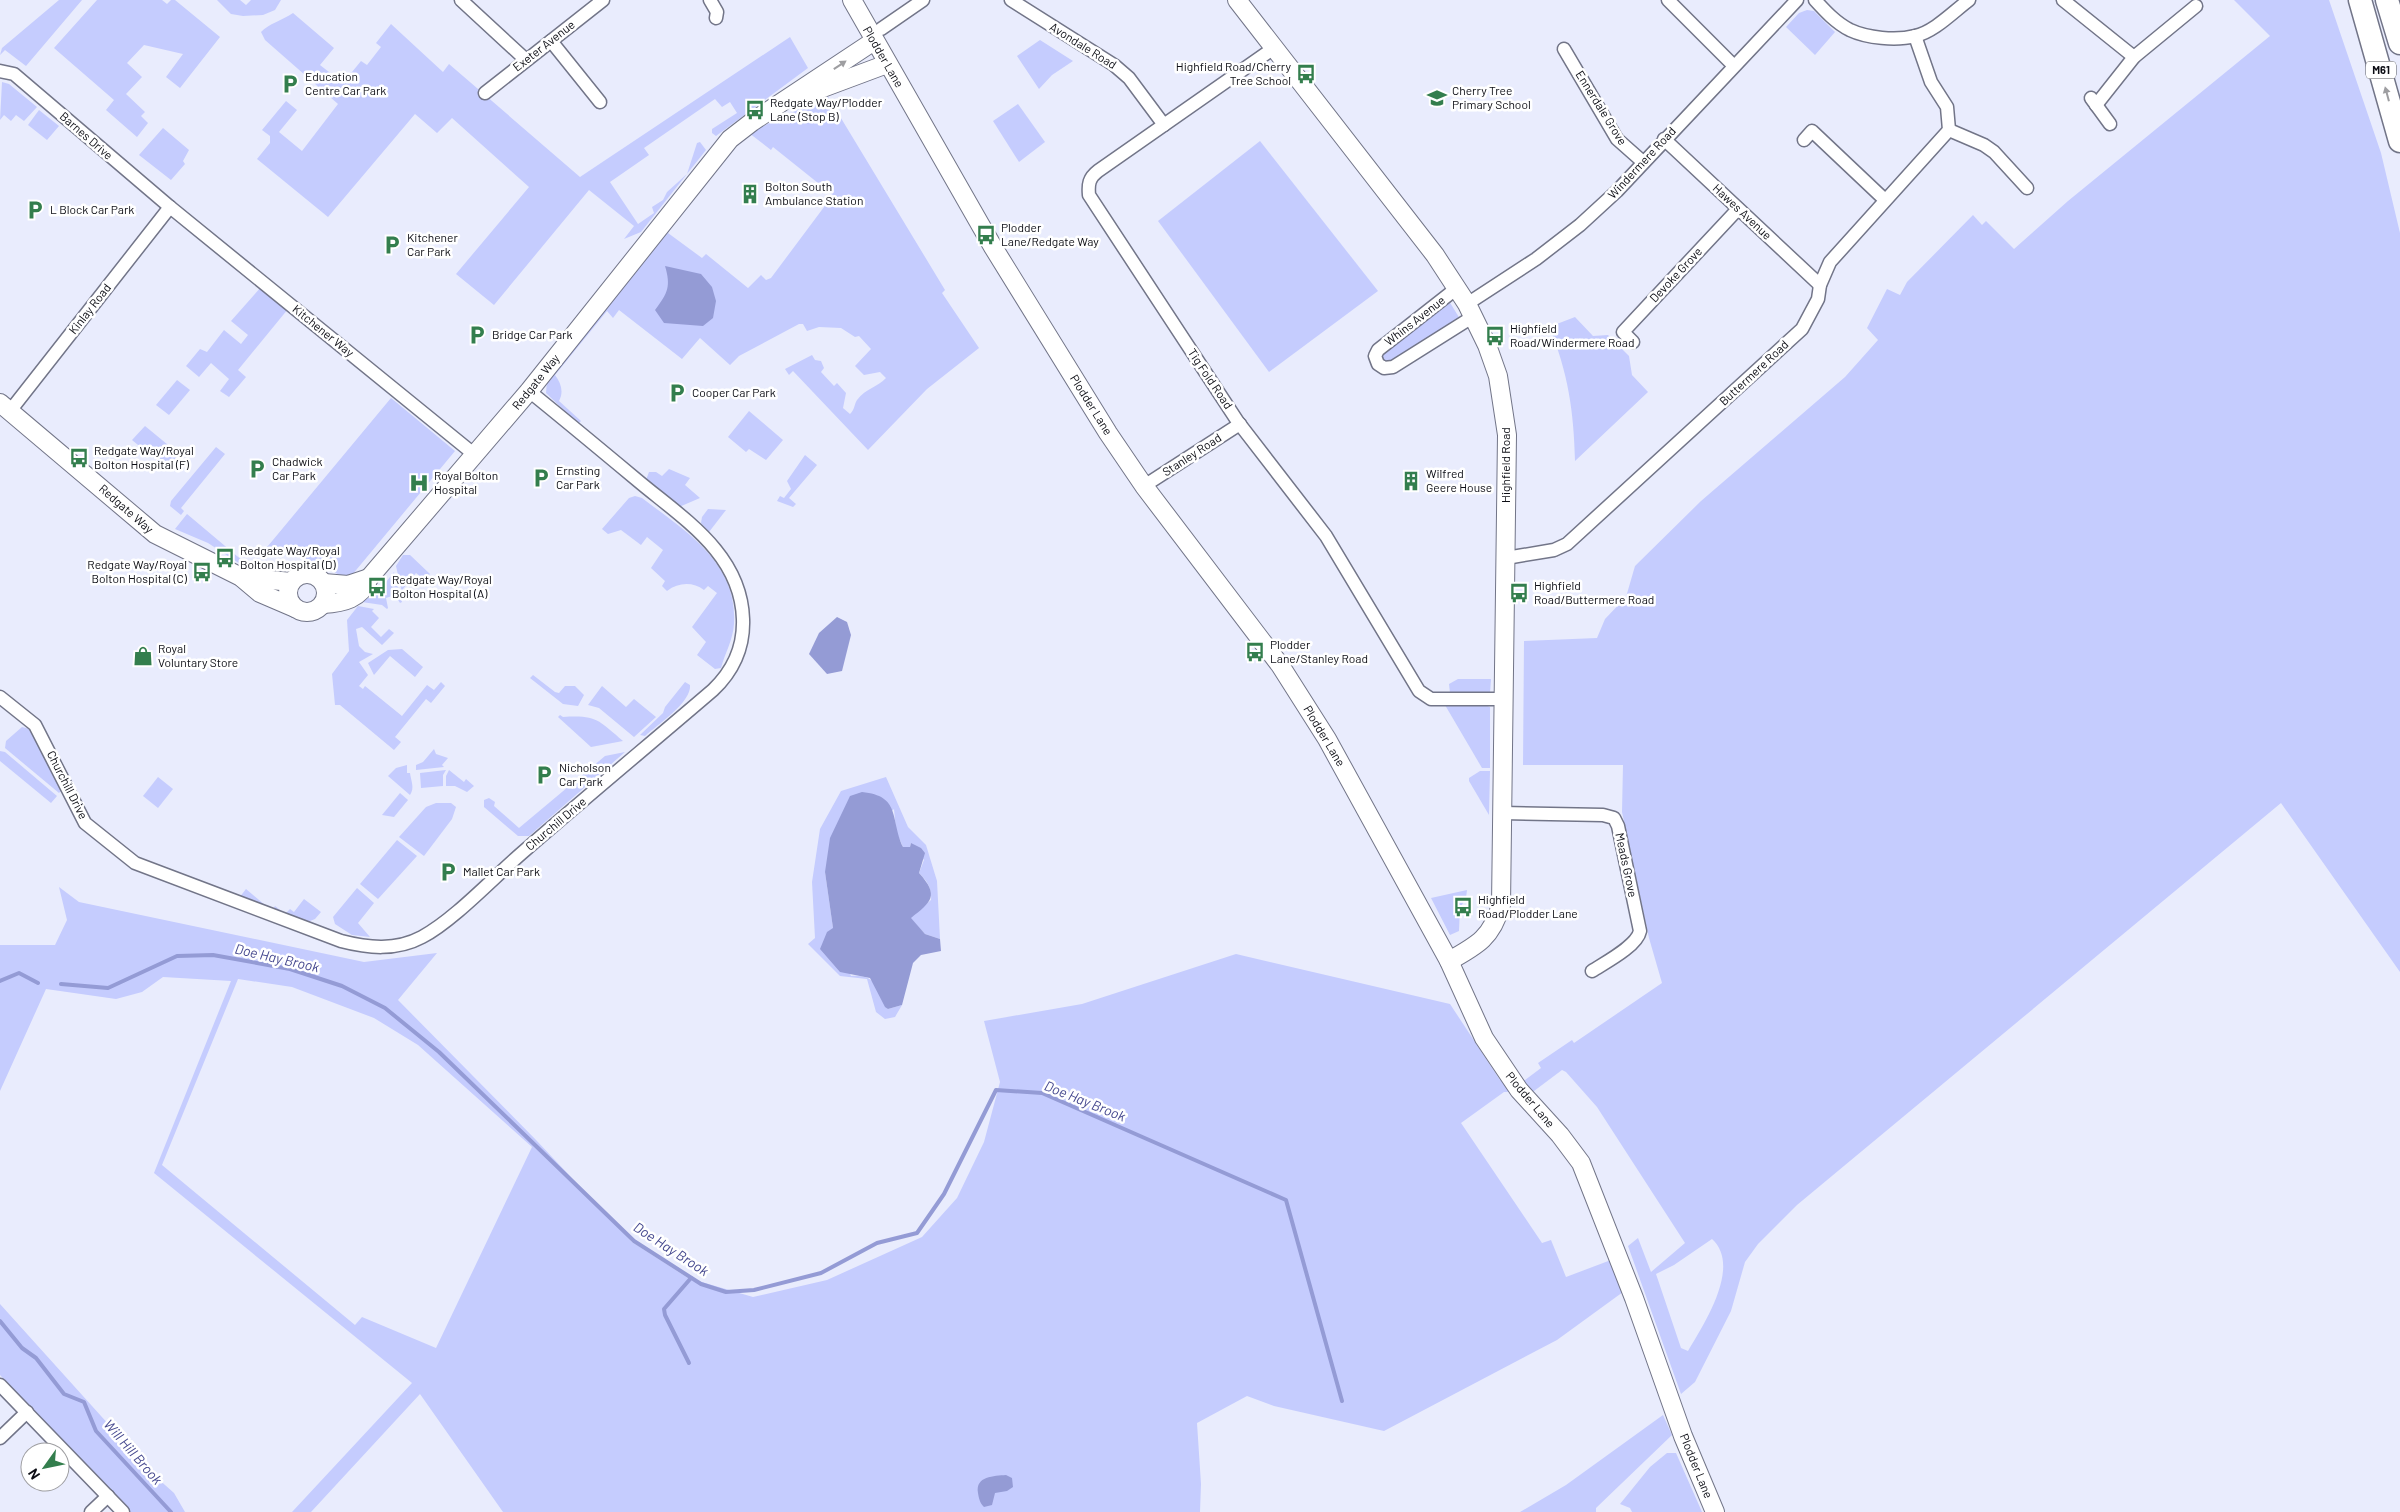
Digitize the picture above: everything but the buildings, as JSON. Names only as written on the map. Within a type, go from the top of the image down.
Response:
[{"type":"highway","name":"M61","points":[[2360,0],[2400,141]]},
{"type":"highway","name":"M61","points":[[2387,0],[2400,44]]},
{"type":"street","points":[[461,0],[526,60]]},
{"type":"street","name":"Exeter Avenue","points":[[485,93],[603,0]]},
{"type":"street","points":[[710,0],[717,12],[716,18]]},
{"type":"street","name":"Plodder Lane","points":[[852,0],[878,35],[887,64],[993,247],[1108,433],[1144,486],[1280,665],[1327,739],[1449,961],[1474,1020],[1492,1052],[1519,1090],[1570,1148],[1590,1181],[1683,1436],[1715,1512]]},
{"type":"street","points":[[878,35],[923,0]]},
{"type":"street","name":"Avondale Road","points":[[1011,0],[1114,65],[1129,78],[1164,125]]},
{"type":"street","name":"Highfield Road","points":[[1237,0],[1435,255],[1470,310],[1498,376],[1505,418],[1507,452],[1502,904],[1491,931],[1480,943],[1449,961]]},
{"type":"street","points":[[1668,0],[1734,65]]},
{"type":"street","name":"Windermere Road","points":[[1470,310],[1580,225],[1617,191],[1642,162],[1797,0]]},
{"type":"street","points":[[1814,0],[1836,21],[1850,30],[1890,38],[1916,36],[1935,26],[1969,0]]},
{"type":"street","points":[[2063,0],[2134,57]]},
{"type":"street","points":[[2110,124],[2093,102],[2134,57],[2196,7]]},
{"type":"street","name":"Redgate Way","points":[[5,407],[155,534],[241,577],[260,593],[295,608],[307,612],[313,611],[323,604],[348,601],[366,586],[369,578],[529,391],[730,139],[878,35]]},
{"type":"street","points":[[1916,36],[1931,82],[1947,107],[1949,130],[1984,144],[2025,179]]},
{"type":"street","points":[[551,41],[600,102]]},
{"type":"street","name":"Tig Fold Road","points":[[1274,48],[1092,176],[1088,185],[1089,195],[1240,424],[1326,536],[1419,691],[1431,699],[1504,699]]},
{"type":"street","name":"Ennerdale Grove","points":[[1564,49],[1617,139],[1642,162]]},
{"type":"street","name":"Redgate Way","points":[[785,101],[887,64]]},
{"type":"street","name":"Barnes Drive","points":[[0,71],[14,74],[170,207]]},
{"type":"street","name":"Buttermere Road","points":[[1506,558],[1554,550],[1567,544],[1802,329],[1818,300],[1820,285],[1830,262],[1949,130]]},
{"type":"street","points":[[1804,140],[1812,131],[1885,200]]},
{"type":"street","name":"Hawes Avenue","points":[[1664,139],[1820,285]]},
{"type":"street","name":"Kinlay Road","points":[[5,407],[170,207]]},
{"type":"street","name":"Kitchener Way","points":[[170,207],[475,455]]},
{"type":"street","name":"Devoke Grove","points":[[1633,342],[1623,332],[1738,209]]},
{"type":"street","name":"Whins Avenue","points":[[1457,288],[1378,350],[1376,356],[1378,364],[1384,368],[1393,367],[1470,310]]},
{"type":"street","name":"Churchill Drive","points":[[0,697],[35,725],[85,823],[135,863],[341,941],[360,946],[381,948],[402,945],[421,938],[439,926],[523,851],[713,690],[734,664],[740,647],[743,628],[741,596],[727,564],[717,550],[677,513],[529,391]]},
{"type":"street","name":"Stanley Road","points":[[1144,486],[1240,424]]},
{"type":"street","name":"Redgate Way","points":[[241,577],[291,582],[302,574],[308,574],[320,578],[324,583],[348,585],[369,578]]},
{"type":"street","points":[[291,582],[289,598],[295,608]]},
{"type":"street","points":[[323,604],[327,594],[324,583]]},
{"type":"street","name":"Meads Grove","points":[[1503,813],[1604,815],[1614,818],[1618,826],[1640,931],[1638,937],[1632,943],[1592,971]]},
{"type":"street","points":[[0,1385],[123,1512]]},
{"type":"street","points":[[0,1438],[27,1412]]},
{"type":"street","points":[[91,1512],[108,1496]]},
{"type":"shaded area","points":[[59,0],[82,0],[26,66],[5,50],[0,55],[2,48]]},
{"type":"shaded area","points":[[97,0],[162,0],[167,4],[171,0],[175,0],[220,37],[180,88],[166,77],[183,54],[144,45],[127,63],[142,77],[126,94],[145,112],[141,116],[148,123],[137,137],[106,110],[114,100],[54,48]]},
{"type":"shaded area","points":[[217,0],[240,0],[246,5],[251,0],[281,0],[275,10],[263,15],[243,16],[231,14]]},
{"type":"shaded area","points":[[2234,0],[2329,0],[2381,153],[2400,233],[2400,972],[2281,803],[1797,1205],[1758,1244],[1745,1262],[1731,1311],[1695,1382],[1681,1394],[1628,1246],[1638,1238],[1651,1272],[1685,1243],[1597,1107],[1566,1072],[1562,1070],[1534,1091],[1504,1092],[1461,1123],[1542,1243],[1551,1240],[1566,1277],[1611,1260],[1623,1292],[1557,1340],[1384,1431],[1274,1406],[1247,1396],[1197,1423],[1201,1484],[1200,1512],[503,1512],[420,1394],[311,1512],[292,1512],[412,1383],[154,1173],[231,981],[163,977],[142,992],[116,999],[46,989],[0,1091],[0,945],[55,945],[67,920],[59,887],[79,902],[364,962],[437,953],[398,1000],[536,1140],[632,1242],[688,1278],[753,1297],[827,1280],[922,1237],[957,1198],[984,1142],[1000,1082],[984,1021],[1082,1004],[1236,954],[1450,1004],[1500,1080],[1525,1080],[1541,1068],[1538,1063],[1572,1040],[1574,1043],[1662,983],[1649,938],[1622,812],[1623,765],[1523,765],[1524,641],[1597,638],[1605,619],[1626,597],[1635,566],[1701,501],[1845,377],[1878,340],[1867,328],[1887,289],[1900,295],[1907,282],[1973,215],[1982,225],[1986,221],[2014,249],[2068,201],[2270,36]],"holes":[[[238,979],[292,987],[374,1018],[418,1045],[532,1147],[436,1348],[362,1317],[355,1325],[162,1165]],[[1712,1239],[1720,1250],[1723,1264],[1722,1279],[1711,1311],[1688,1351],[1681,1348],[1656,1274],[1674,1265]]]},
{"type":"shaded area","points":[[1807,10],[1814,11],[1835,32],[1815,55],[1786,27],[1799,13]]},
{"type":"shaded area","points":[[293,13],[334,48],[320,65],[343,83],[361,61],[367,65],[381,47],[376,43],[391,24],[443,72],[449,64],[580,177],[790,37],[808,68],[716,136],[712,133],[712,129],[737,113],[730,102],[722,107],[715,99],[644,148],[649,155],[610,182],[638,224],[654,213],[652,207],[663,200],[667,192],[687,174],[641,232],[624,239],[634,226],[589,190],[494,305],[456,274],[529,187],[452,118],[437,133],[415,114],[328,217],[257,159],[270,143],[270,136],[262,130],[286,101],[297,110],[279,132],[302,151],[338,104],[265,40],[261,32]]},
{"type":"shaded area","points":[[1040,40],[1073,61],[1052,75],[1039,89],[1017,56]]},
{"type":"shaded area","points":[[2,82],[9,84],[37,107],[24,121],[16,115],[11,121],[4,115],[0,120]]},
{"type":"shaded area","points":[[827,95],[945,290],[942,293],[979,348],[927,389],[868,450],[793,371],[789,375],[785,369],[812,355],[815,360],[821,361],[824,368],[821,372],[834,386],[837,383],[846,393],[843,408],[850,414],[861,396],[886,378],[880,372],[864,375],[855,366],[871,349],[859,336],[855,337],[841,328],[819,327],[807,331],[803,324],[799,324],[739,356],[730,365],[700,338],[682,359],[619,310],[613,318],[607,311],[555,375],[561,388],[559,401],[581,421],[578,424],[546,393],[547,381],[676,217],[677,220],[668,233],[702,258],[706,254],[748,288],[761,275],[766,280],[771,278],[833,195],[773,147],[771,150],[749,133]]},
{"type":"shaded area","points":[[1018,104],[1045,142],[1019,162],[993,121]]},
{"type":"shaded area","points":[[39,110],[59,126],[47,140],[28,125]]},
{"type":"shaded area","points":[[163,128],[189,150],[183,161],[185,164],[171,180],[139,155]]},
{"type":"shaded area","points":[[1260,141],[1378,291],[1269,372],[1158,221]]},
{"type":"shaded area","points":[[700,142],[706,150],[687,174],[697,143]]},
{"type":"shaded area","points":[[665,266],[701,274],[712,287],[716,301],[713,318],[703,326],[664,323],[655,310],[667,289],[668,279]]},
{"type":"shaded area","points":[[261,287],[288,309],[238,370],[246,377],[229,397],[220,391],[229,379],[211,363],[199,377],[186,366],[200,349],[207,352],[224,330],[241,344],[248,335],[231,321]]},
{"type":"shaded area","points":[[1449,301],[1460,319],[1388,363],[1382,359],[1384,352]]},
{"type":"shaded area","points":[[1575,317],[1593,336],[1608,335],[1629,356],[1632,375],[1648,392],[1575,461],[1569,392],[1556,343],[1549,327]]},
{"type":"shaded area","points":[[177,380],[190,390],[169,415],[156,405]]},
{"type":"shaded area","points":[[391,398],[455,451],[352,575],[341,576],[320,564],[286,553],[283,555],[263,552]]},
{"type":"shaded area","points":[[749,411],[783,440],[766,460],[749,449],[746,452],[728,437]]},
{"type":"shaded area","points":[[145,426],[179,454],[167,469],[132,440]]},
{"type":"shaded area","points":[[216,447],[225,454],[181,508],[184,511],[181,515],[170,506],[171,501]]},
{"type":"shaded area","points":[[805,455],[817,465],[789,498],[796,504],[793,507],[777,501],[780,496],[784,498],[791,489],[787,481]]},
{"type":"shaded area","points":[[669,469],[690,478],[685,485],[700,498],[679,507],[646,480],[649,472],[656,472],[662,476]]},
{"type":"shaded area","points":[[635,496],[642,498],[675,523],[706,550],[718,566],[727,583],[733,602],[734,624],[731,641],[721,668],[715,669],[697,655],[706,642],[692,627],[717,593],[708,586],[704,590],[691,584],[676,586],[667,591],[662,586],[665,581],[651,568],[663,550],[647,537],[641,545],[621,530],[608,534],[602,529],[629,498]]},
{"type":"shaded area","points":[[708,509],[726,510],[709,532],[701,523],[702,517]]},
{"type":"shaded area","points":[[187,514],[250,567],[248,569],[208,543],[175,529]]},
{"type":"shaded area","points":[[403,555],[410,555],[430,574],[424,579],[416,573],[403,589],[404,601],[396,566]]},
{"type":"shaded area","points":[[394,572],[402,602],[400,603],[395,595],[386,598],[387,609],[382,605],[362,602],[378,592]]},
{"type":"shaded area","points":[[358,606],[374,609],[372,611],[379,618],[371,627],[381,637],[389,629],[394,633],[382,645],[362,627],[356,629],[359,646],[365,652],[373,654],[359,662],[368,675],[359,686],[363,689],[365,686],[402,716],[427,685],[434,690],[441,682],[445,686],[431,703],[426,699],[395,737],[401,742],[394,750],[340,705],[335,705],[332,674],[349,651],[347,620]]},
{"type":"shaded area","points":[[837,617],[847,622],[851,635],[842,671],[827,674],[809,654],[819,633]]},
{"type":"shaded area","points":[[402,649],[423,667],[415,677],[390,656],[374,675],[368,663],[388,650]]},
{"type":"shaded area","points":[[533,675],[555,692],[559,693],[565,686],[575,686],[584,695],[578,706],[563,704],[530,678]]},
{"type":"shaded area","points":[[1458,679],[1491,679],[1490,693],[1450,693],[1449,684]]},
{"type":"shaded area","points":[[685,682],[690,685],[686,699],[665,720],[645,736],[640,735],[663,713],[665,707]]},
{"type":"shaded area","points":[[602,686],[626,707],[634,699],[656,717],[634,737],[599,708],[588,705]]},
{"type":"shaded area","points":[[1445,705],[1485,705],[1490,707],[1490,768],[1482,768]]},
{"type":"shaded area","points":[[560,715],[563,717],[583,717],[596,720],[623,741],[591,747],[558,717]]},
{"type":"shaded area","points":[[22,727],[30,729],[62,790],[59,793],[5,748],[6,741]]},
{"type":"shaded area","points":[[434,749],[436,754],[448,758],[442,765],[444,767],[416,770],[416,765],[423,762]]},
{"type":"shaded area","points":[[0,751],[5,752],[57,796],[51,803],[0,761]]},
{"type":"shaded area","points":[[625,752],[529,836],[518,836],[484,807],[484,800],[489,798],[495,802],[494,806],[519,828],[605,756]]},
{"type":"shaded area","points":[[407,765],[407,773],[410,773],[412,784],[410,795],[388,776],[396,768]]},
{"type":"shaded area","points":[[446,770],[443,775],[443,786],[421,788],[420,773]]},
{"type":"shaded area","points":[[449,770],[464,782],[466,779],[474,786],[467,792],[455,786],[446,786],[446,776]]},
{"type":"shaded area","points":[[1480,771],[1490,771],[1489,815],[1469,781],[1469,778]]},
{"type":"shaded area","points":[[158,777],[173,789],[158,808],[143,796]]},
{"type":"shaded area","points":[[886,777],[908,827],[926,845],[937,881],[940,939],[925,934],[910,918],[931,900],[931,892],[927,882],[919,873],[924,860],[911,843],[910,847],[903,847],[896,831],[894,809],[825,872],[833,928],[851,976],[860,976],[871,980],[888,1009],[902,1005],[895,1017],[885,1019],[876,1012],[867,979],[840,976],[808,944],[815,938],[812,882],[820,829],[841,791]]},
{"type":"shaded area","points":[[862,792],[883,798],[889,804],[903,847],[910,847],[911,843],[921,848],[925,853],[919,873],[929,887],[930,898],[928,903],[911,918],[925,934],[940,939],[941,951],[921,955],[913,963],[902,1005],[888,1009],[885,1007],[870,978],[840,972],[820,949],[827,932],[833,928],[825,872],[830,838],[850,796]]},
{"type":"shaded area","points":[[400,793],[408,800],[394,817],[382,815]]},
{"type":"shaded area","points":[[436,803],[451,803],[456,807],[452,819],[424,856],[399,837],[426,807]]},
{"type":"shaded area","points":[[397,840],[417,856],[378,899],[360,884]]},
{"type":"shaded area","points":[[357,888],[374,903],[358,923],[370,937],[352,935],[335,924],[333,917]]},
{"type":"shaded area","points":[[246,889],[271,910],[239,898]]},
{"type":"shaded area","points":[[1467,890],[1466,898],[1460,908],[1459,931],[1450,935],[1431,898]]},
{"type":"shaded area","points":[[304,899],[321,912],[315,919],[305,923],[272,911],[275,906],[285,914],[290,909],[294,912]]},
{"type":"shaded area","points":[[0,1304],[156,1477],[174,1493],[185,1512],[130,1512],[70,1449],[70,1442],[64,1442],[0,1375]]},
{"type":"shaded area","points":[[1663,1415],[1672,1435],[1596,1508],[1596,1512],[1520,1512],[1566,1485]]},
{"type":"shaded area","points":[[1667,1453],[1676,1453],[1702,1512],[1632,1512],[1630,1508],[1620,1504],[1650,1467]]},
{"type":"shaded area","points":[[1006,1475],[1012,1478],[1013,1487],[1007,1491],[995,1493],[992,1505],[984,1507],[978,1495],[979,1483],[986,1478]]},
{"type":"waterway","name":"Doe Hay Brook","points":[[61,984],[108,988],[177,956],[213,955],[290,969],[342,986],[385,1008],[439,1052],[634,1241],[701,1284],[726,1292],[754,1290],[821,1273],[877,1243],[917,1233],[944,1194],[996,1090],[1042,1093],[1286,1200],[1342,1401]]},
{"type":"waterway","points":[[0,981],[19,973],[38,983]]},
{"type":"waterway","points":[[689,1363],[665,1315],[664,1309],[691,1278]]},
{"type":"waterway","name":"Will Hill Brook","points":[[0,1321],[22,1348],[36,1358],[64,1394],[84,1402],[96,1431],[171,1512]]},
{"type":"place","name":"Highfield Road/Cherry Tree School","points":[[1306,74]]},
{"type":"place","name":"Education Centre Car Park","points":[[290,84]]},
{"type":"place","name":"Cherry Tree Primary School","points":[[1437,98]]},
{"type":"place","name":"Redgate Way/Plodder Lane (Stop B)","points":[[755,110]]},
{"type":"place","name":"Bolton South Ambulance Station","points":[[750,194]]},
{"type":"place","name":"L Block Car Park","points":[[35,210]]},
{"type":"place","name":"Plodder Lane/Redgate Way","points":[[986,235]]},
{"type":"place","name":"Kitchener Car Park","points":[[392,245]]},
{"type":"place","name":"Bridge Car Park","points":[[477,335]]},
{"type":"place","name":"Highfield Road/Windermere Road","points":[[1495,336]]},
{"type":"place","name":"Cooper Car Park","points":[[677,393]]},
{"type":"place","name":"Redgate Way/Royal Bolton Hospital (F)","points":[[79,458]]},
{"type":"place","name":"Chadwick Car Park","points":[[257,469]]},
{"type":"place","name":"Ernsting Car Park","points":[[541,478]]},
{"type":"place","name":"Wilfred Geere House","points":[[1411,481]]},
{"type":"place","name":"Royal Bolton Hospital","points":[[419,483]]},
{"type":"place","name":"Redgate Way/Royal Bolton Hospital (D)","points":[[225,558]]},
{"type":"place","name":"Redgate Way/Royal Bolton Hospital (C)","points":[[202,572]]},
{"type":"place","name":"Redgate Way/Royal Bolton Hospital (A)","points":[[377,587]]},
{"type":"place","name":"Highfield Road/Buttermere Road","points":[[1519,593]]},
{"type":"place","name":"Plodder Lane/Stanley Road","points":[[1255,652]]},
{"type":"place","name":"Royal Voluntary Store","points":[[143,656]]},
{"type":"place","name":"Nicholson Car Park","points":[[544,775]]},
{"type":"place","name":"Mallet Car Park","points":[[448,872]]},
{"type":"place","name":"Highfield Road/Plodder Lane","points":[[1463,907]]}]
